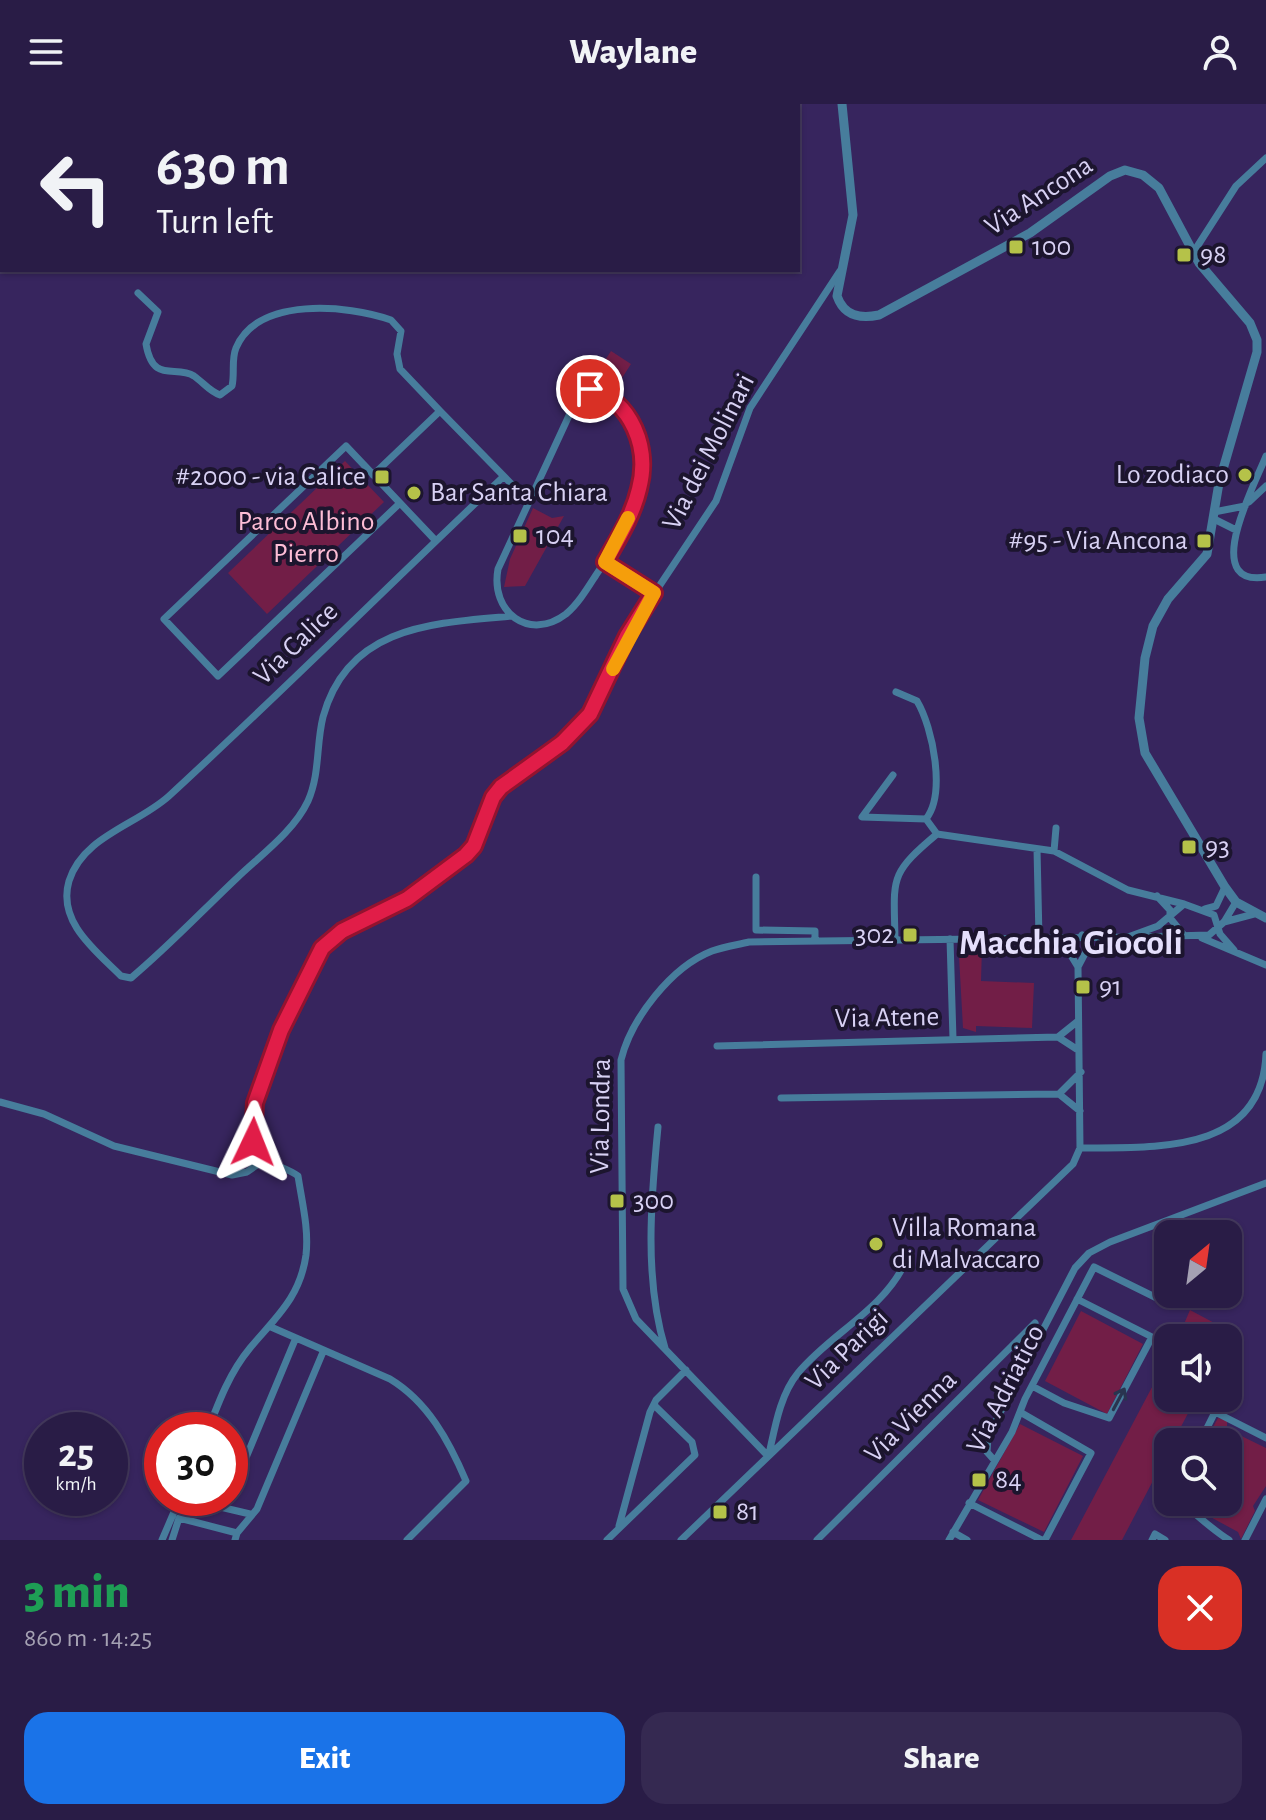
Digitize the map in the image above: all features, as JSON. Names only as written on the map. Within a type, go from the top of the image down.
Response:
[{"type":"street","points":[[840,271],[852,233],[853,215],[842,104]]},
{"type":"street","points":[[1193,253],[1236,186],[1266,158]]},
{"type":"street","name":"Via Ancona","points":[[840,271],[837,296],[840,305],[860,318],[879,315],[1030,233],[1110,176],[1125,170],[1143,175],[1159,188],[1193,253],[1250,323],[1257,340],[1217,495]]},
{"type":"street","name":"Via dei Molinari","points":[[264,1160],[256,1154],[253,1142],[255,1103],[281,1030],[322,948],[342,931],[407,899],[466,855],[474,846],[493,797],[501,787],[562,743],[590,714],[627,636],[716,501],[750,408],[840,271]]},
{"type":"street","points":[[138,293],[158,312],[146,344],[155,365],[170,373],[192,375],[220,395],[232,386],[237,345],[258,323],[273,313],[293,309],[319,310],[372,314],[391,320],[401,331],[397,354],[400,369],[528,501]]},
{"type":"street","points":[[590,389],[617,401],[635,429],[643,468],[632,510],[605,562],[576,603],[557,620],[537,625],[512,616],[500,604],[496,578],[528,501],[579,394],[590,389]]},
{"type":"street","points":[[373,475],[440,411]]},
{"type":"street","points":[[400,503],[218,676],[164,619],[346,446],[373,475],[400,503],[436,541]]},
{"type":"street","points":[[1266,456],[1236,530],[1232,552],[1240,571],[1249,577],[1266,577]]},
{"type":"street","points":[[1217,517],[1231,507],[1245,506],[1266,484],[1258,475]]},
{"type":"street","name":"Via Calice","points":[[503,477],[152,809],[94,845],[76,865],[70,878],[68,904],[73,923],[125,979],[131,978],[279,838],[301,812],[317,771],[323,718],[340,678],[355,661],[374,645],[405,630],[445,621],[512,616]]},
{"type":"street","points":[[1217,495],[1231,507]]},
{"type":"street","points":[[1217,495],[1217,517],[1211,544],[1202,563],[1168,599],[1153,626],[1145,658],[1139,732],[1152,766],[1225,887],[1236,902],[1266,918]]},
{"type":"street","points":[[1217,517],[1242,517]]},
{"type":"street","points":[[1217,517],[1236,530]]},
{"type":"street","points":[[605,562],[654,593]]},
{"type":"street","points":[[896,692],[917,701],[934,753],[934,809],[926,819]]},
{"type":"street","points":[[893,775],[862,817],[926,819]]},
{"type":"street","points":[[926,819],[937,834],[1054,851],[1128,890],[1205,909],[1221,924],[1220,934],[1234,950]]},
{"type":"street","points":[[1054,851],[1056,828]]},
{"type":"street","points":[[895,940],[894,882],[913,854],[937,834]]},
{"type":"street","points":[[1037,849],[1039,938]]},
{"type":"street","points":[[756,877],[756,930],[815,931],[815,940]]},
{"type":"street","points":[[1216,906],[1225,887]]},
{"type":"street","points":[[1155,895],[1170,910],[1170,918],[1183,934]]},
{"type":"street","points":[[1205,909],[1236,902]]},
{"type":"street","points":[[1196,936],[1209,935],[1236,902]]},
{"type":"street","points":[[1128,937],[1148,931],[1170,918],[1184,904]]},
{"type":"street","points":[[1221,924],[1254,914]]},
{"type":"street","points":[[1087,950],[1082,935],[1128,937],[1183,934],[1234,950],[1266,965]]},
{"type":"street","name":"Via Londra","points":[[768,1456],[636,1319],[623,1289],[620,1071],[624,1048],[657,997],[699,958],[749,942],[1082,935]]},
{"type":"street","points":[[1078,967],[1087,950],[1105,935]]},
{"type":"street","points":[[1049,938],[1069,949],[1087,950]]},
{"type":"street","points":[[950,939],[953,1039]]},
{"type":"street","points":[[1069,949],[1078,967],[1080,1148],[1145,1148],[1190,1142],[1229,1127],[1244,1115],[1257,1095],[1266,1054]]},
{"type":"street","points":[[1078,1021],[1058,1037],[1078,1050]]},
{"type":"street","name":"Via Atene","points":[[717,1046],[1058,1037]]},
{"type":"street","points":[[1059,1094],[1081,1072]]},
{"type":"street","points":[[781,1098],[1059,1094],[1080,1111]]},
{"type":"street","points":[[0,1102],[44,1114],[114,1146],[185,1164],[232,1175],[247,1172],[264,1160],[285,1166],[298,1176],[307,1239],[302,1274],[280,1319],[250,1349],[224,1388],[215,1412]]},
{"type":"street","points":[[658,1127],[652,1262],[657,1322],[666,1351]]},
{"type":"street","name":"Via Parigi","points":[[681,1540],[1073,1164],[1080,1148]]},
{"type":"street","points":[[995,1461],[987,1452],[988,1436],[1081,1260],[1110,1242],[1266,1183]]},
{"type":"street","points":[[768,1456],[778,1417],[798,1373],[889,1289],[905,1263]]},
{"type":"street","name":"Via Adriatico","points":[[951,1536],[995,1461],[1094,1267],[1154,1297]]},
{"type":"street","points":[[1032,1386],[1064,1403],[1109,1418],[1152,1337],[1077,1299]]},
{"type":"street","name":"Via Vienna","points":[[817,1540],[1035,1323]]},
{"type":"street","points":[[271,1327],[406,1389],[421,1404],[454,1452],[466,1481],[407,1540]]},
{"type":"street","points":[[248,1454],[295,1340]]},
{"type":"street","points":[[172,1540],[179,1518],[223,1529],[236,1536],[250,1514],[257,1509],[323,1352]]},
{"type":"street","points":[[619,1529],[654,1405],[686,1370]]},
{"type":"street","points":[[607,1540],[695,1455],[692,1442],[654,1405]]},
{"type":"street","points":[[969,1503],[1043,1540],[1091,1453],[1020,1412]]},
{"type":"street","points":[[1207,1428],[1215,1412],[1266,1438]]},
{"type":"street","points":[[1245,1540],[1266,1499]]},
{"type":"street","points":[[162,1540],[173,1516]]},
{"type":"street","points":[[1200,1516],[1209,1528],[1229,1540]]},
{"type":"street","points":[[219,1540],[223,1529]]},
{"type":"street","points":[[1152,1540],[1155,1534],[1165,1540]]},
{"type":"street","points":[[951,1536],[967,1540]]},
{"type":"green space","points":[[611,351],[631,364],[622,378],[602,365]]},
{"type":"green space","name":"Parco Albino Pierro","points":[[345,461],[384,502],[267,614],[228,573]]},
{"type":"green space","points":[[533,508],[552,518],[564,516],[525,586],[504,587],[510,559]]},
{"type":"green space","points":[[969,947],[982,947],[981,981],[1034,983],[1032,1028],[976,1026],[976,1032],[963,1028],[959,956]]},
{"type":"green space","points":[[1190,1310],[1216,1324],[1184,1324]]},
{"type":"green space","points":[[1081,1311],[1143,1344],[1107,1414],[1045,1381]]},
{"type":"green space","points":[[1154,1383],[1154,1412],[1189,1412],[1180,1428],[1154,1428],[1154,1479],[1122,1540],[1071,1540]]},
{"type":"green space","points":[[1218,1418],[1227,1420],[1227,1428],[1213,1427]]},
{"type":"green space","points":[[1020,1424],[1083,1456],[1044,1532],[978,1500]]},
{"type":"green space","points":[[1242,1436],[1266,1448],[1266,1486],[1253,1506],[1255,1511],[1241,1539],[1238,1532],[1209,1516],[1242,1516]]},
{"type":"slow traffic","points":[[613,669],[627,636],[654,593],[605,562],[628,518]]},
{"type":"place","name":"100","points":[[1016,247]]},
{"type":"place","name":"98","points":[[1184,255]]},
{"type":"place","name":"Lo zodiaco","points":[[1245,475]]},
{"type":"place","name":"#2000 - via Calice","points":[[382,477]]},
{"type":"place","name":"Bar Santa Chiara","points":[[414,493]]},
{"type":"place","name":"104","points":[[520,536]]},
{"type":"place","name":"#95 - Via Ancona","points":[[1204,541]]},
{"type":"place","name":"93","points":[[1189,847]]},
{"type":"place","name":"302","points":[[910,935]]},
{"type":"place","name":"91","points":[[1083,987]]},
{"type":"place","name":"300","points":[[617,1201]]},
{"type":"place","name":"Villa Romana di Malvaccaro","points":[[876,1244]]},
{"type":"place","name":"84","points":[[979,1480]]},
{"type":"place","name":"81","points":[[720,1512]]},
{"type":"district","name":"Macchia Giocoli","points":[[1071,943]]},
{"type":"route","points":[[253,1142],[255,1103],[281,1030],[310,966],[322,948],[342,931],[407,899],[466,855],[474,846],[493,797],[501,787],[562,743],[590,714],[627,636],[654,593],[605,562],[632,510],[643,468],[635,429],[625,411],[617,401],[590,389]]}]
